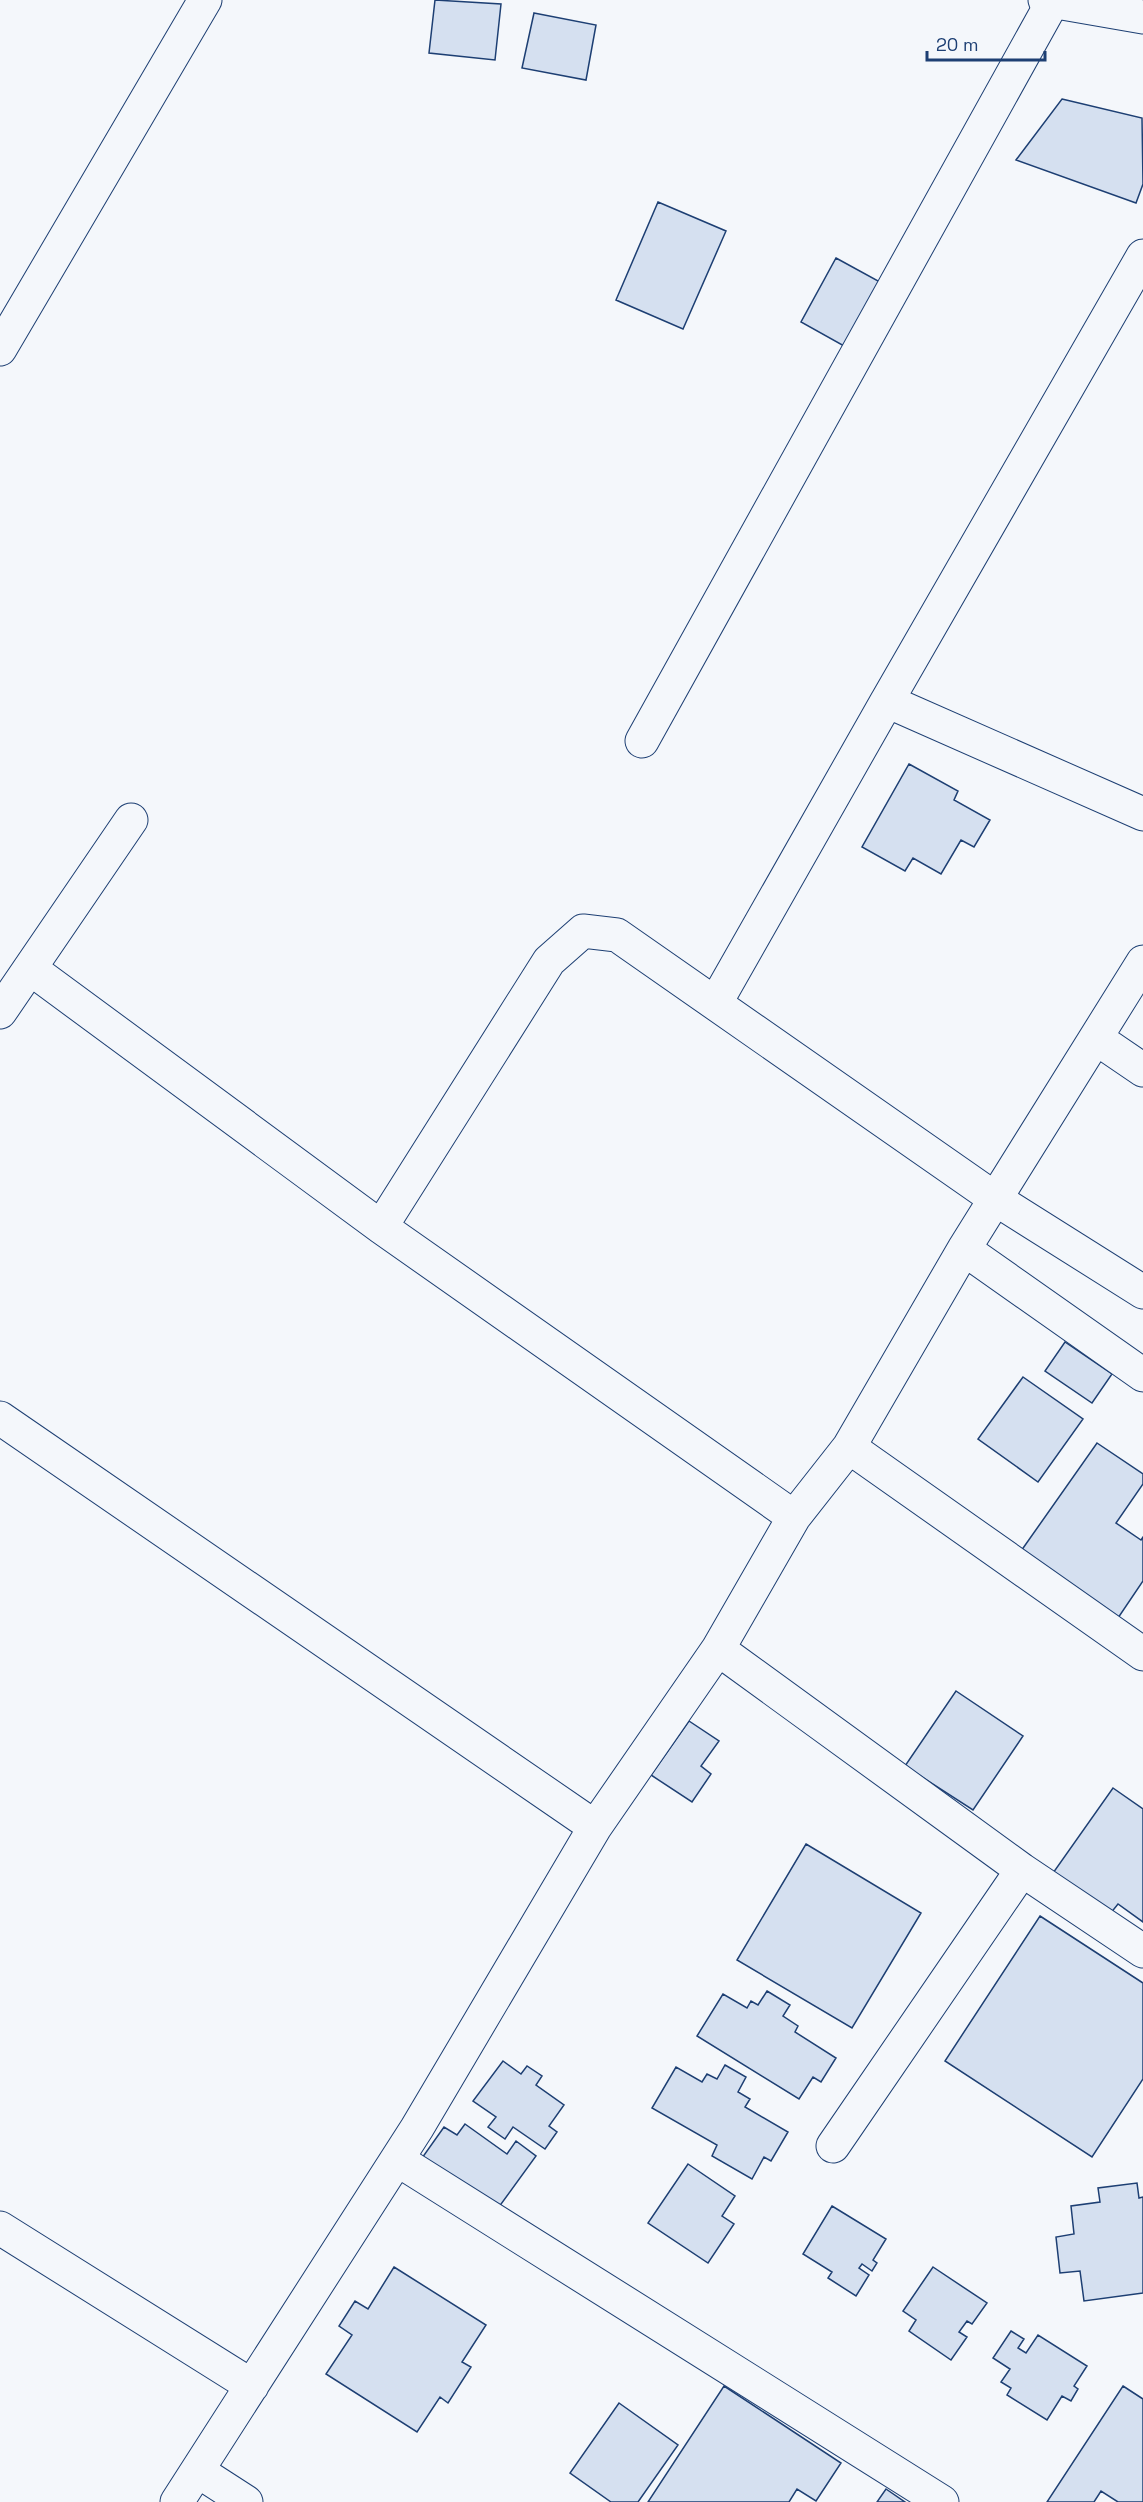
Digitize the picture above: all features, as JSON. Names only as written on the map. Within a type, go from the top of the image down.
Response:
[{"type":"street","points":[[0,349],[205,0]]},
{"type":"street","points":[[642,741],[1049,1],[1143,16]]},
{"type":"street","points":[[716,1002],[886,701],[1143,256]]},
{"type":"street","points":[[886,701],[1143,814]]},
{"type":"street","points":[[0,1012],[132,820]]},
{"type":"street","points":[[381,1227],[549,961],[583,931],[618,935],[997,1200],[1143,1292]]},
{"type":"street","points":[[177,2502],[398,2160],[595,1827],[718,1649],[794,1517],[849,1447],[964,1249],[997,1200],[1143,962]]},
{"type":"street","points":[[31,969],[381,1227],[794,1517]]},
{"type":"street","points":[[1096,1038],[1143,1070]]},
{"type":"street","points":[[964,1249],[1143,1375]]},
{"type":"street","points":[[0,1418],[595,1827]]},
{"type":"street","points":[[849,1447],[1143,1654]]},
{"type":"street","points":[[718,1649],[1022,1870],[1143,1951]]},
{"type":"street","points":[[833,2146],[1022,1870]]},
{"type":"street","points":[[398,2160],[942,2502]]},
{"type":"street","points":[[0,2228],[252,2386]]},
{"type":"street","points":[[198,2471],[246,2502]]},
{"type":"building","points":[[435,0],[501,4],[495,60],[429,53]]},
{"type":"building","points":[[534,13],[596,25],[586,80],[522,68]]},
{"type":"building","points":[[1062,99],[1142,118],[1143,184],[1136,203],[1016,160]]},
{"type":"building","points":[[658,202],[726,231],[683,329],[616,300]]},
{"type":"building","points":[[836,258],[880,282],[844,346],[801,322]]},
{"type":"building","points":[[909,764],[958,791],[954,800],[990,820],[974,847],[961,840],[941,874],[913,858],[905,871],[862,847]]},
{"type":"building","points":[[1065,1342],[1112,1374],[1092,1403],[1045,1371]]},
{"type":"building","points":[[1023,1377],[1083,1419],[1038,1482],[978,1439]]},
{"type":"building","points":[[1097,1443],[1143,1474],[1143,1484],[1116,1523],[1141,1540],[1143,1537],[1143,1581],[1118,1618],[1014,1561]]},
{"type":"building","points":[[956,1691],[1023,1736],[973,1810],[905,1766]]},
{"type":"building","points":[[689,1721],[719,1741],[701,1766],[711,1774],[692,1802],[651,1775]]},
{"type":"building","points":[[1113,1788],[1143,1809],[1143,1922],[1118,1904],[1110,1914],[1053,1873]]},
{"type":"building","points":[[806,1844],[921,1913],[852,2028],[737,1960]]},
{"type":"building","points":[[1040,1916],[1143,1983],[1143,2079],[1092,2157],[945,2061]]},
{"type":"building","points":[[767,1991],[790,2005],[783,2016],[798,2026],[795,2032],[836,2058],[821,2082],[813,2077],[799,2099],[697,2036],[723,1994],[747,2008],[751,2001],[758,2005]]},
{"type":"building","points":[[503,2061],[521,2074],[527,2066],[542,2076],[536,2085],[564,2105],[549,2126],[557,2132],[545,2149],[513,2127],[505,2139],[488,2127],[496,2117],[473,2101]]},
{"type":"building","points":[[725,2065],[746,2077],[738,2092],[750,2099],[745,2107],[788,2132],[771,2161],[764,2157],[752,2179],[712,2156],[717,2145],[652,2108],[676,2067],[702,2082],[707,2074],[717,2079]]},
{"type":"building","points":[[465,2124],[507,2154],[516,2141],[536,2156],[496,2211],[422,2158],[444,2127],[457,2135]]},
{"type":"building","points":[[688,2164],[735,2196],[722,2216],[734,2224],[708,2263],[648,2223]]},
{"type":"building","points":[[1137,2183],[1139,2198],[1143,2197],[1143,2293],[1084,2301],[1080,2271],[1060,2273],[1056,2237],[1074,2234],[1071,2206],[1100,2202],[1098,2188]]},
{"type":"building","points":[[832,2206],[886,2239],[873,2260],[877,2263],[872,2271],[862,2264],[859,2268],[869,2275],[856,2296],[828,2278],[832,2272],[803,2254]]},
{"type":"building","points":[[394,2267],[486,2325],[462,2362],[471,2367],[448,2403],[440,2397],[417,2432],[326,2374],[352,2335],[339,2326],[355,2301],[368,2309]]},
{"type":"building","points":[[933,2267],[987,2303],[972,2324],[967,2321],[959,2332],[967,2337],[951,2360],[909,2331],[916,2320],[903,2311]]},
{"type":"building","points":[[1011,2331],[1024,2339],[1018,2348],[1026,2353],[1038,2335],[1087,2366],[1074,2386],[1078,2389],[1071,2401],[1062,2396],[1047,2420],[1007,2395],[1011,2388],[1001,2382],[1010,2369],[993,2358]]},
{"type":"building","points":[[724,2386],[841,2463],[816,2501],[797,2489],[789,2502],[648,2502]]},
{"type":"building","points":[[1123,2386],[1143,2399],[1143,2502],[1118,2502],[1101,2491],[1094,2502],[1047,2502]]},
{"type":"building","points":[[619,2403],[678,2445],[638,2502],[611,2502],[570,2473]]},
{"type":"building","points":[[886,2489],[905,2502],[877,2502]]}]
